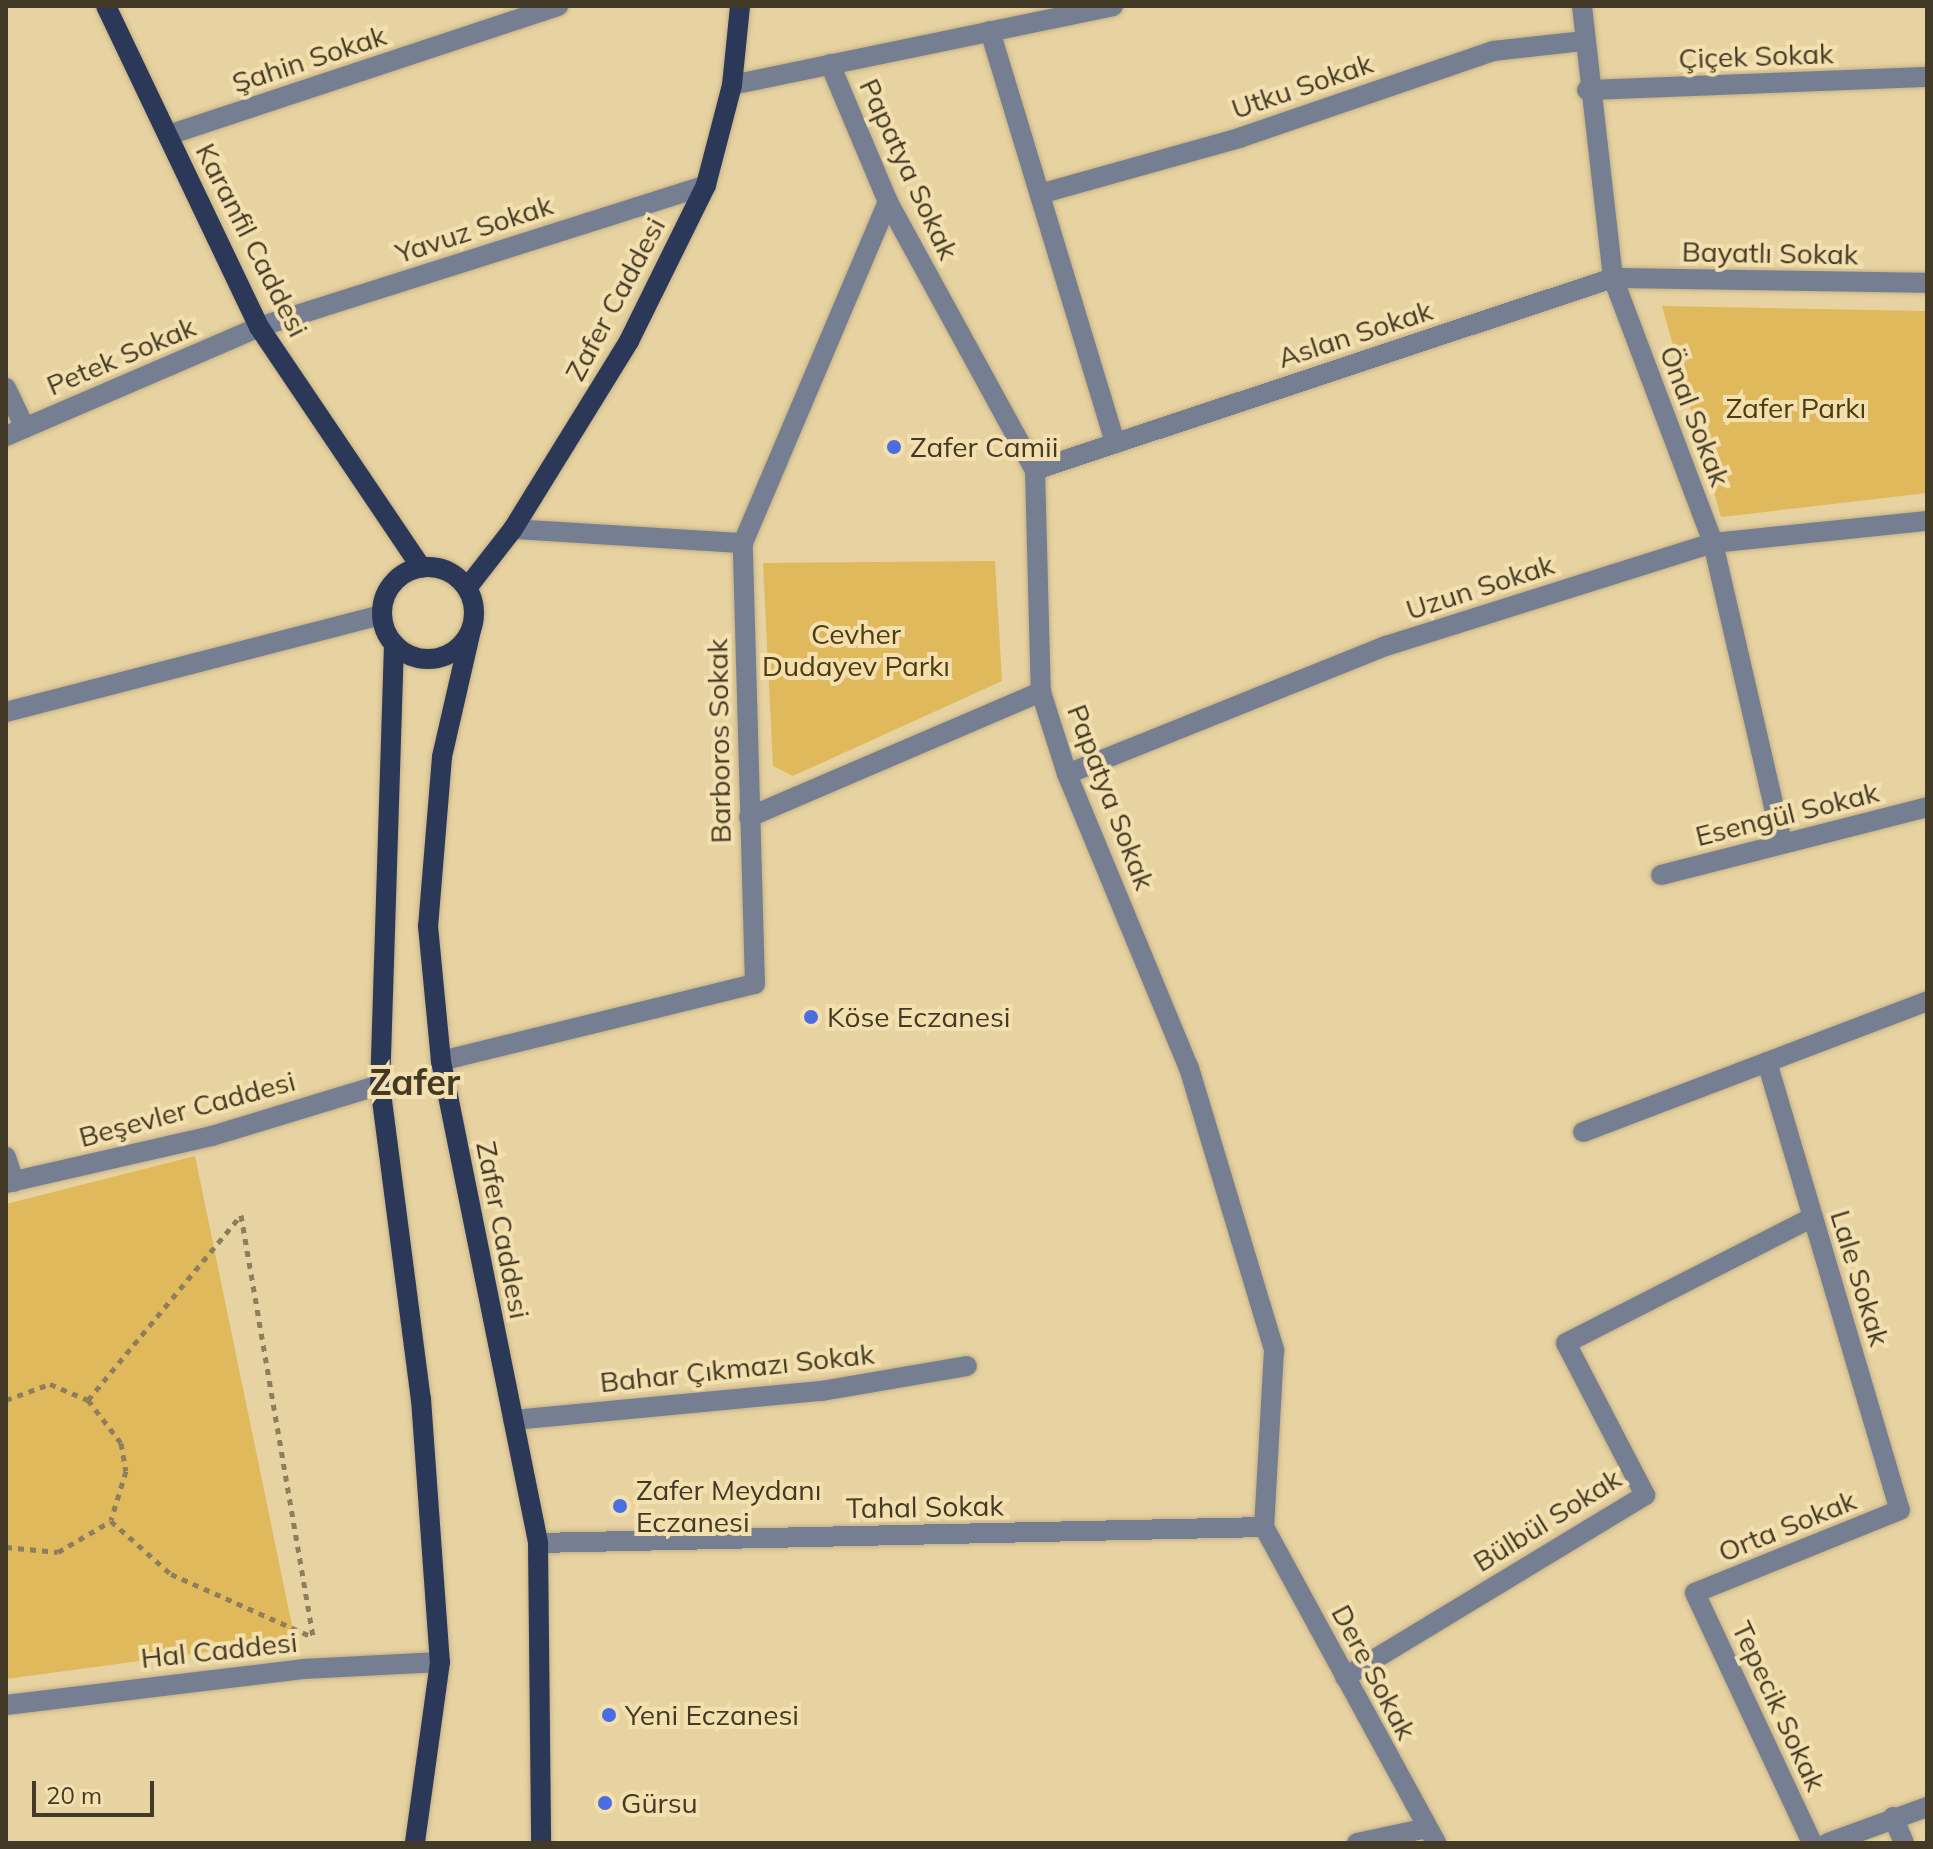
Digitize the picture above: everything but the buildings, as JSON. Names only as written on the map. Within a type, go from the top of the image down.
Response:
[{"type":"main road","name":"Karanfil Caddesi","points":[[106,6],[259,327],[421,567]]},
{"type":"main road","name":"Zafer Caddesi","points":[[541,1843],[538,1543],[441,1061],[428,926],[442,757],[471,630],[467,588],[513,529],[629,341],[706,185],[732,85],[740,6]]},
{"type":"main road","points":[[415,1843],[440,1662],[421,1399],[380,1085],[394,644],[382,615],[397,579],[421,567],[447,571],[467,588]]},
{"type":"main road","points":[[394,644],[437,658],[471,630]]},
{"type":"street","name":"Şahin Sokak","points":[[168,135],[558,6]]},
{"type":"street","points":[[732,85],[1113,6]]},
{"type":"street","name":"Önal Sokak","points":[[1582,6],[1587,90],[1613,278],[1713,543],[1782,843]]},
{"type":"street","points":[[990,31],[1115,443]]},
{"type":"street","name":"Utku Sokak","points":[[1040,194],[1239,138],[1493,51],[1584,41]]},
{"type":"street","name":"Papatya Sokak","points":[[830,64],[888,202],[1035,470],[1041,692],[1067,774],[1189,1068],[1274,1350],[1264,1527]]},
{"type":"street","name":"Çiçek Sokak","points":[[1587,90],[1927,77]]},
{"type":"street","name":"Yavuz Sokak","points":[[259,327],[706,185]]},
{"type":"street","name":"Barboros Sokak","points":[[441,1061],[755,984],[743,543],[888,202]]},
{"type":"street","name":"Bayatlı Sokak","points":[[1613,278],[1927,283]]},
{"type":"street","name":"Aslan Sokak","points":[[1035,470],[1613,278]]},
{"type":"street","name":"Petek Sokak","points":[[15,432],[259,327]]},
{"type":"street","points":[[6,388],[15,432]]},
{"type":"street","name":"Uzun Sokak","points":[[1067,774],[1386,646],[1713,543],[1927,521]]},
{"type":"street","points":[[513,529],[743,543]]},
{"type":"street","points":[[6,712],[382,615]]},
{"type":"street","points":[[749,817],[1041,692]]},
{"type":"street","name":"Esengül Sokak","points":[[1661,875],[1927,807]]},
{"type":"street","points":[[1583,1132],[1927,1001]]},
{"type":"street","name":"Lale Sokak","points":[[1767,1062],[1900,1510]]},
{"type":"street","name":"Beşevler Caddesi","points":[[10,1182],[212,1136],[380,1085]]},
{"type":"street","points":[[6,1157],[10,1182]]},
{"type":"street","name":"Bülbül Sokak","points":[[1345,1677],[1645,1495],[1566,1343],[1813,1217]]},
{"type":"street","name":"Bahar Çıkmazı Sokak","points":[[513,1420],[822,1391],[967,1366]]},
{"type":"street","name":"Orta Sokak","points":[[1695,1593],[1900,1510]]},
{"type":"street","name":"Tahal Sokak","points":[[538,1543],[1264,1527]]},
{"type":"street","name":"Dere Sokak","points":[[1264,1527],[1432,1836]]},
{"type":"street","name":"Tepecik Sokak","points":[[1695,1593],[1812,1843]]},
{"type":"street","name":"Hal Caddesi","points":[[6,1705],[303,1669],[440,1662]]},
{"type":"street","points":[[1828,1843],[1927,1807]]},
{"type":"street","points":[[1893,1817],[1904,1843]]},
{"type":"street","points":[[1357,1843],[1432,1836]]},
{"type":"path","points":[[88,1400],[241,1215],[313,1638],[171,1574],[111,1521]]},
{"type":"path","points":[[6,1400],[50,1384],[88,1400],[121,1443],[126,1471],[111,1521],[58,1552],[6,1547]]},
{"type":"green space","name":"Zafer Parkı","points":[[1662,306],[1927,311],[1927,493],[1721,517]]},
{"type":"green space","name":"Cevher Dudayev Parkı","points":[[995,561],[1002,681],[793,776],[773,766],[763,563]]},
{"type":"green space","points":[[195,1156],[295,1640],[6,1679],[6,1204]]},
{"type":"place","name":"Zafer Camii","points":[[894,447]]},
{"type":"place","name":"Köse Eczanesi","points":[[811,1017]]},
{"type":"place","name":"Zafer Meydanı Eczanesi","points":[[620,1506]]},
{"type":"place","name":"Yeni Eczanesi","points":[[609,1715]]},
{"type":"place","name":"Gürsu","points":[[605,1803]]},
{"type":"district","name":"Zafer","points":[[415,1082]]}]
